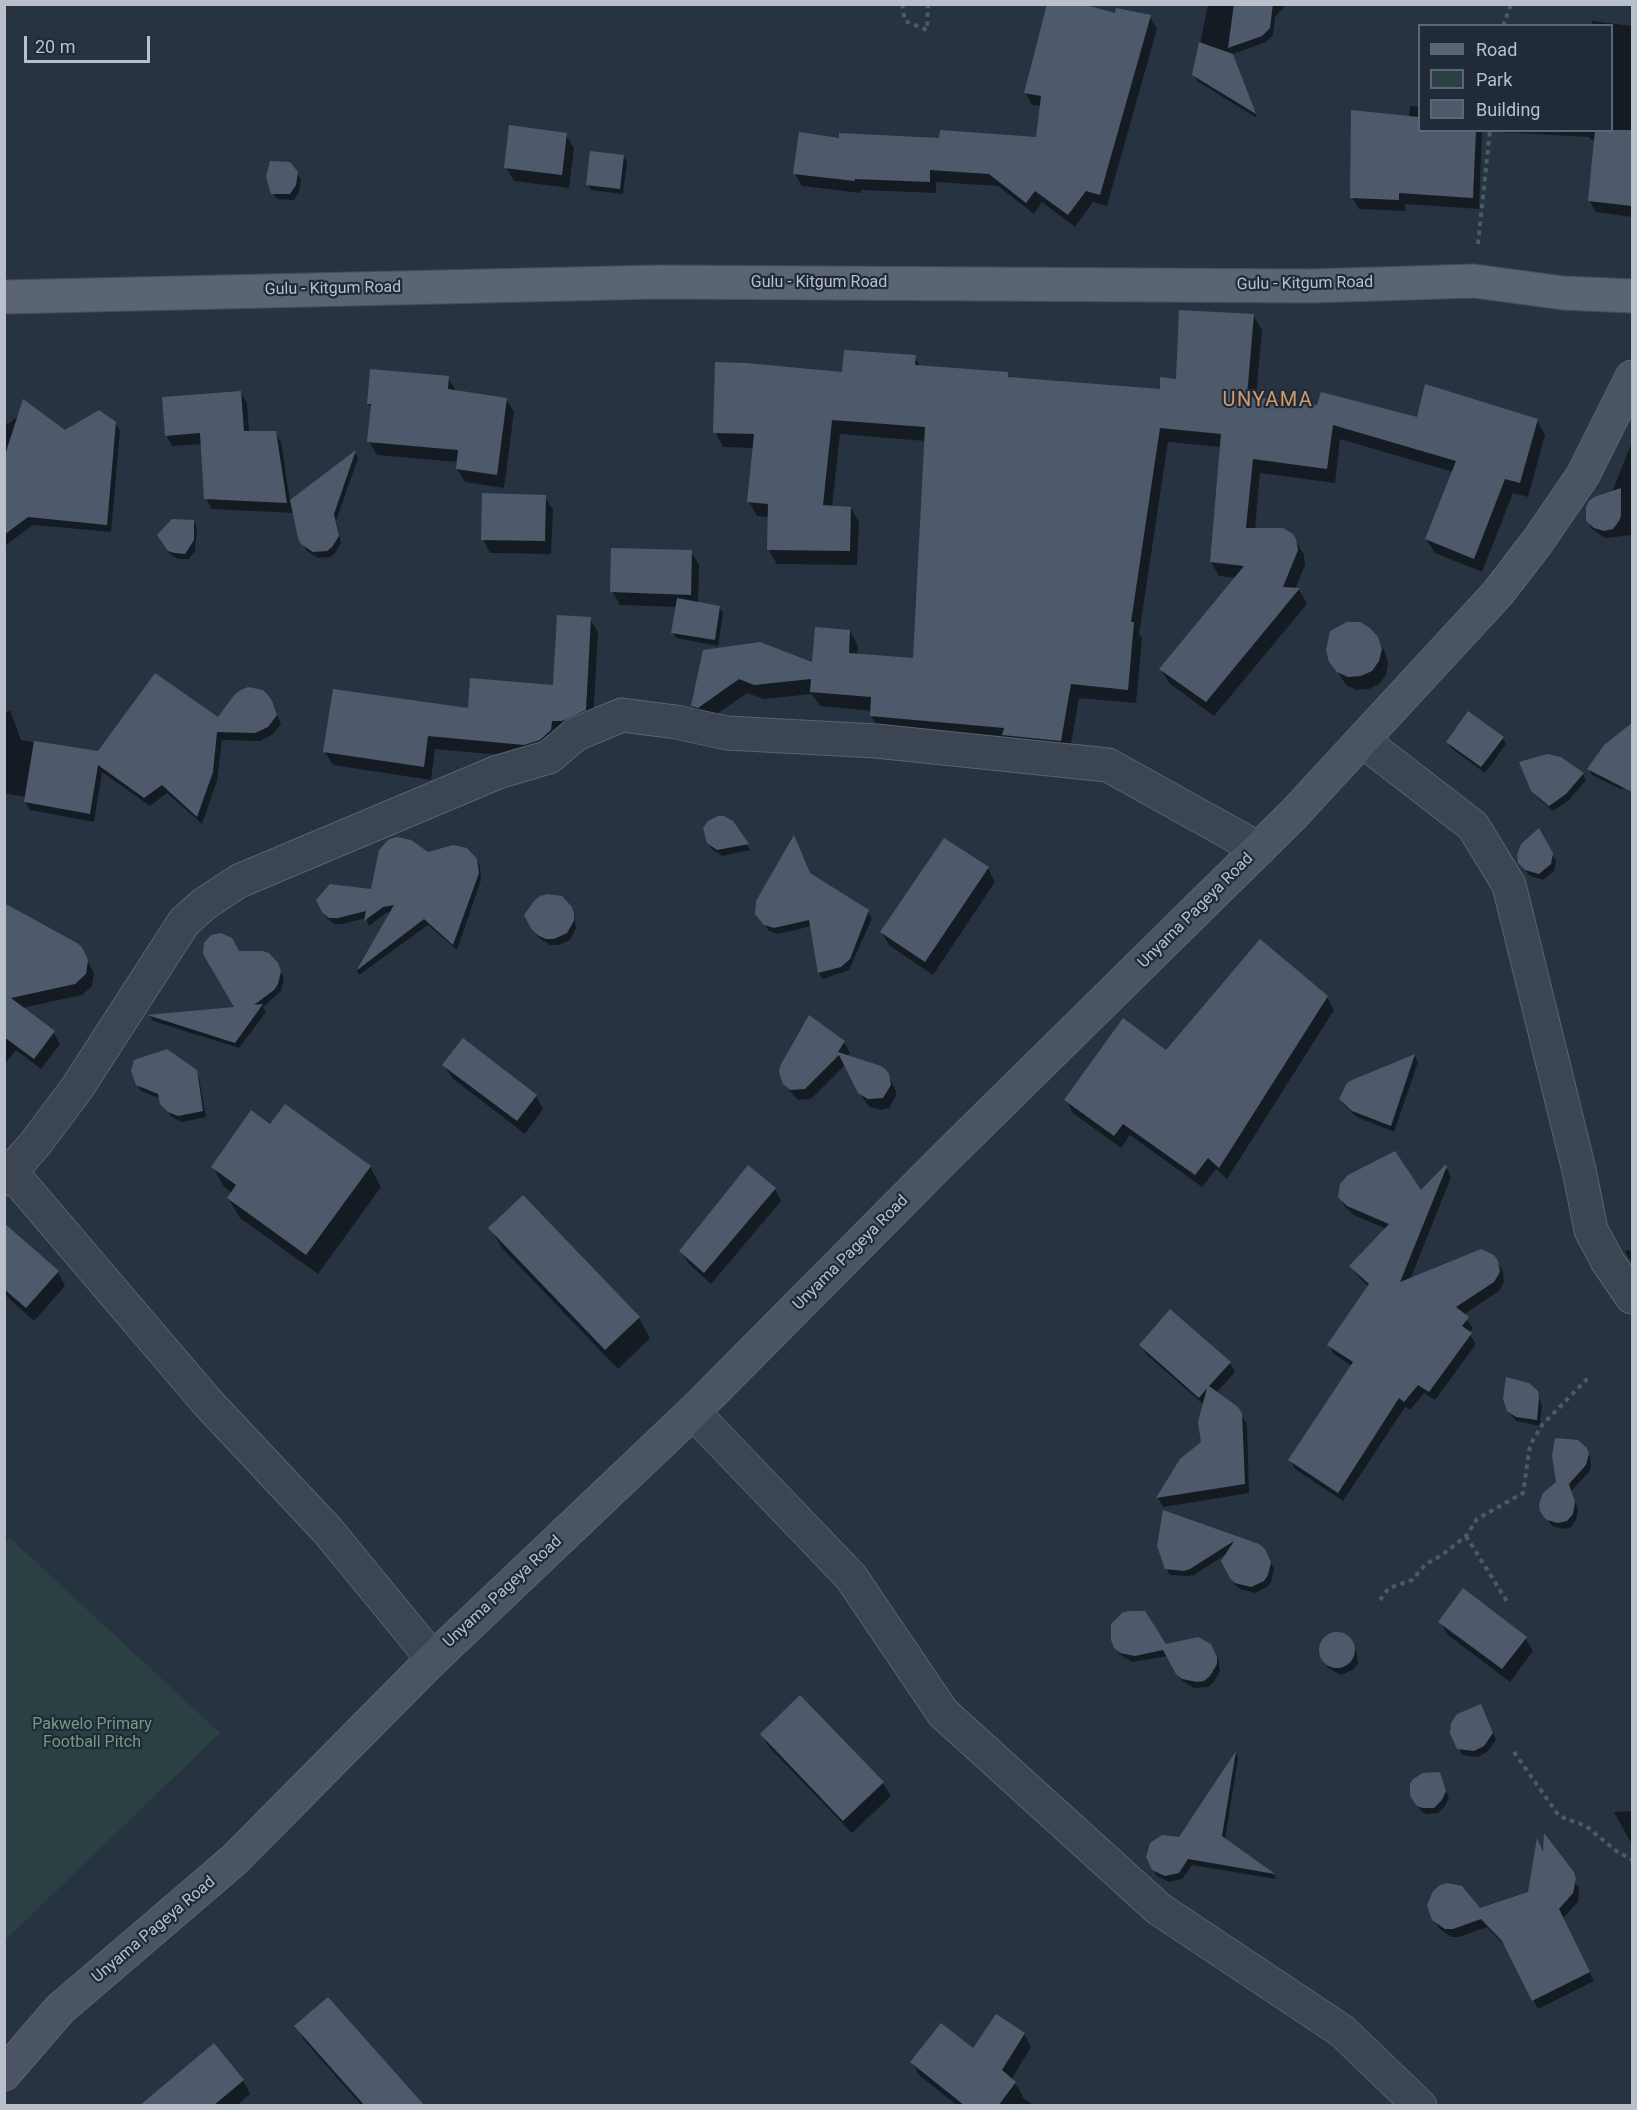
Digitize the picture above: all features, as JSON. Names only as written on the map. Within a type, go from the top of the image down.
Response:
[{"type":"main road","name":"Gulu - Kitgum Road","points":[[4,297],[658,282],[1312,286],[1474,280],[1563,293],[1632,296]]},
{"type":"street","name":"Unyama Pageya Road","points":[[4,2074],[60,2009],[234,1860],[433,1659],[693,1412],[945,1158],[1259,849],[1363,741],[1498,593],[1538,541],[1583,475],[1632,376]]},
{"type":"street","points":[[433,1659],[328,1531],[208,1403],[8,1176],[77,1088],[184,921],[204,904],[239,881],[498,772],[549,757],[576,734],[622,715],[676,722],[727,733],[876,741],[1108,765],[1259,849]]},
{"type":"street","points":[[1363,741],[1473,826],[1509,885],[1579,1170],[1591,1230],[1608,1262],[1632,1297]]},
{"type":"street","points":[[693,1412],[851,1577],[943,1713],[1159,1909],[1342,2031],[1420,2106]]},
{"type":"path","points":[[902,4],[905,21],[927,30],[928,4]]},
{"type":"path","points":[[1504,24],[1511,4]]},
{"type":"path","points":[[1474,280],[1490,132]]},
{"type":"path","points":[[1380,1600],[1389,1588],[1412,1580],[1426,1564],[1442,1555],[1466,1536],[1477,1520],[1523,1492],[1530,1445],[1542,1425],[1588,1378]]},
{"type":"path","points":[[1466,1536],[1508,1603]]},
{"type":"path","points":[[1514,1752],[1559,1816],[1586,1826],[1615,1851],[1632,1860]]},
{"type":"green space","name":"Pakwelo Primary Football Pitch","points":[[10,1538],[220,1733],[5,1940],[4,1543]]},
{"type":"building","points":[[1047,4],[1082,4],[1115,13],[1116,8],[1151,15],[1100,195],[1086,191],[1068,215],[1035,191],[1026,203],[989,174],[930,170],[930,182],[855,179],[855,181],[793,174],[799,132],[839,138],[839,133],[939,138],[940,130],[1036,137],[1041,96],[1024,93]]},
{"type":"building","points":[[1234,4],[1273,4],[1270,28],[1262,36],[1228,48]]},
{"type":"building","points":[[1199,42],[1233,54],[1256,114],[1192,75]]},
{"type":"building","points":[[1351,110],[1418,117],[1418,132],[1476,132],[1473,198],[1399,193],[1399,200],[1350,198]]},
{"type":"building","points":[[509,125],[567,133],[562,175],[504,168]]},
{"type":"building","points":[[1632,130],[1632,206],[1588,201],[1595,132]]},
{"type":"building","points":[[590,151],[624,155],[620,189],[586,185]]},
{"type":"building","points":[[270,161],[290,162],[298,172],[296,185],[290,194],[271,194],[266,177]]},
{"type":"building","points":[[1179,310],[1254,314],[1247,396],[1317,405],[1321,392],[1417,417],[1425,384],[1538,419],[1520,483],[1505,479],[1474,559],[1425,539],[1456,461],[1333,425],[1327,469],[1253,459],[1246,528],[1283,528],[1293,534],[1298,550],[1283,587],[1300,588],[1206,702],[1159,669],[1244,566],[1210,562],[1221,434],[1160,428],[1131,622],[1134,622],[1128,690],[1071,684],[1061,741],[1002,735],[1004,728],[870,716],[871,697],[810,692],[811,679],[754,685],[739,679],[698,708],[691,706],[703,650],[760,642],[812,662],[815,627],[850,630],[849,653],[913,658],[925,427],[832,420],[823,505],[851,507],[850,551],[767,550],[768,504],[747,502],[754,434],[713,433],[715,362],[842,372],[844,350],[916,355],[915,365],[1008,372],[1008,377],[1160,389],[1160,377],[1176,379]]},
{"type":"building","points":[[370,369],[449,376],[448,389],[507,398],[497,475],[456,469],[458,450],[367,442],[371,404],[367,404]]},
{"type":"building","points":[[241,391],[244,431],[276,431],[287,503],[204,499],[200,433],[165,436],[162,397]]},
{"type":"building","points":[[23,399],[65,430],[99,410],[116,422],[107,525],[28,517],[4,535],[4,458]]},
{"type":"building","points":[[356,450],[334,514],[339,536],[327,551],[313,552],[301,544],[298,538],[290,500]]},
{"type":"building","points":[[1621,488],[1619,521],[1613,529],[1604,531],[1594,528],[1586,521],[1586,507],[1589,501],[1594,497]]},
{"type":"building","points":[[482,493],[546,495],[545,541],[481,540]]},
{"type":"building","points":[[172,519],[194,520],[194,540],[185,554],[168,551],[157,535]]},
{"type":"building","points":[[611,548],[692,550],[691,595],[610,592]]},
{"type":"building","points":[[677,598],[720,606],[715,640],[671,633]]},
{"type":"building","points":[[557,615],[591,617],[586,710],[562,721],[552,721],[551,730],[540,740],[524,745],[428,736],[424,767],[323,752],[333,689],[468,708],[470,678],[553,685]]},
{"type":"building","points":[[1347,622],[1360,622],[1370,628],[1378,637],[1382,649],[1379,661],[1372,671],[1361,676],[1348,677],[1337,672],[1329,662],[1326,650],[1330,631]]},
{"type":"building","points":[[155,673],[218,717],[235,694],[248,687],[263,690],[272,701],[277,715],[268,727],[255,733],[217,732],[213,772],[197,817],[162,785],[144,798],[98,765],[90,814],[24,802],[34,741],[98,751]]},
{"type":"building","points":[[1468,711],[1504,737],[1481,767],[1446,742]]},
{"type":"building","points":[[1632,723],[1632,792],[1587,769],[1604,745]]},
{"type":"building","points":[[1547,754],[1561,757],[1584,773],[1566,794],[1549,806],[1531,791],[1519,762]]},
{"type":"building","points":[[724,816],[733,821],[749,844],[717,850],[707,843],[703,828],[708,821]]},
{"type":"building","points":[[1539,828],[1553,853],[1551,864],[1539,874],[1525,870],[1518,863],[1517,855],[1521,844]]},
{"type":"building","points":[[794,835],[810,873],[869,910],[850,959],[841,967],[818,973],[809,920],[774,928],[764,925],[755,914],[756,901]]},
{"type":"building","points":[[397,837],[411,840],[428,852],[453,845],[467,848],[477,859],[479,873],[453,945],[424,919],[356,971],[394,905],[383,907],[364,921],[366,911],[329,918],[322,912],[316,900],[330,884],[371,889],[379,850],[389,839]]},
{"type":"building","points":[[944,838],[989,867],[925,962],[880,932]]},
{"type":"building","points":[[548,894],[562,896],[572,907],[574,914],[574,921],[567,933],[554,939],[539,936],[532,930],[524,915],[534,901]]},
{"type":"building","points":[[4,903],[77,943],[82,947],[88,960],[86,974],[75,984],[11,998],[55,1031],[34,1059],[4,1037]]},
{"type":"building","points":[[221,933],[232,938],[239,951],[269,953],[278,963],[281,971],[278,984],[274,990],[254,1005],[263,1004],[235,1043],[147,1015],[234,1007],[203,954],[204,943],[211,935]]},
{"type":"building","points":[[1260,939],[1328,996],[1219,1168],[1208,1158],[1195,1175],[1123,1124],[1114,1136],[1064,1100],[1123,1018],[1166,1050]]},
{"type":"building","points":[[809,1015],[845,1041],[838,1052],[885,1069],[889,1074],[891,1085],[883,1098],[868,1099],[858,1093],[839,1055],[805,1089],[790,1090],[783,1084],[779,1072],[780,1066]]},
{"type":"building","points":[[463,1038],[537,1095],[517,1121],[442,1065]]},
{"type":"building","points":[[167,1049],[197,1070],[203,1111],[178,1116],[168,1112],[160,1104],[158,1094],[136,1085],[131,1071],[134,1060]]},
{"type":"building","points":[[1415,1054],[1391,1126],[1352,1111],[1339,1099],[1347,1083],[1352,1080]]},
{"type":"building","points":[[285,1104],[371,1166],[306,1255],[227,1198],[236,1185],[211,1167],[251,1110],[270,1124]]},
{"type":"building","points":[[1395,1151],[1421,1190],[1445,1165],[1447,1166],[1400,1282],[1481,1249],[1494,1255],[1500,1272],[1494,1282],[1456,1307],[1469,1317],[1462,1326],[1472,1333],[1429,1392],[1418,1385],[1404,1402],[1399,1398],[1338,1493],[1288,1460],[1353,1362],[1327,1345],[1369,1284],[1349,1266],[1389,1224],[1347,1206],[1338,1197],[1340,1184],[1348,1175]]},
{"type":"building","points":[[748,1165],[776,1188],[704,1273],[679,1251]]},
{"type":"building","points":[[523,1195],[640,1317],[605,1350],[488,1228]]},
{"type":"building","points":[[4,1223],[59,1271],[26,1308],[4,1289]]},
{"type":"building","points":[[1170,1309],[1231,1362],[1209,1386],[1238,1407],[1242,1413],[1245,1484],[1156,1498],[1180,1459],[1201,1442],[1198,1422],[1207,1388],[1199,1398],[1139,1345]]},
{"type":"building","points":[[1506,1377],[1529,1383],[1538,1391],[1537,1420],[1516,1417],[1507,1411],[1503,1399]]},
{"type":"building","points":[[1555,1438],[1578,1440],[1587,1448],[1589,1454],[1586,1465],[1569,1484],[1575,1502],[1573,1514],[1567,1521],[1558,1523],[1547,1520],[1543,1516],[1539,1504],[1543,1493],[1556,1482],[1552,1456]]},
{"type":"building","points":[[1163,1510],[1259,1544],[1265,1549],[1271,1562],[1268,1575],[1264,1581],[1251,1587],[1235,1583],[1230,1578],[1221,1561],[1234,1541],[1190,1569],[1184,1571],[1165,1569],[1157,1546]]},
{"type":"building","points":[[1463,1588],[1527,1637],[1502,1669],[1438,1622]]},
{"type":"building","points":[[1145,1611],[1166,1644],[1198,1637],[1211,1644],[1217,1657],[1217,1664],[1210,1676],[1204,1681],[1197,1682],[1182,1679],[1176,1674],[1163,1650],[1135,1656],[1120,1653],[1114,1648],[1111,1640],[1111,1624],[1122,1613]]},
{"type":"building","points":[[1337,1632],[1350,1637],[1355,1650],[1350,1663],[1337,1668],[1324,1663],[1319,1650],[1324,1637]]},
{"type":"building","points":[[800,1695],[884,1782],[843,1821],[760,1734]]},
{"type":"building","points":[[1481,1704],[1493,1733],[1484,1746],[1474,1751],[1457,1749],[1450,1733],[1451,1723],[1457,1714]]},
{"type":"building","points":[[1236,1751],[1222,1836],[1275,1874],[1188,1859],[1179,1873],[1165,1876],[1152,1870],[1146,1857],[1150,1843],[1162,1835],[1179,1837]]},
{"type":"building","points":[[1440,1772],[1446,1791],[1442,1800],[1434,1808],[1417,1806],[1410,1796],[1410,1784],[1413,1779],[1423,1773]]},
{"type":"building","points":[[1544,1833],[1574,1872],[1576,1879],[1573,1893],[1559,1909],[1590,1972],[1532,2001],[1502,1941],[1481,1919],[1453,1929],[1445,1929],[1432,1920],[1427,1905],[1433,1891],[1447,1883],[1462,1886],[1480,1908],[1528,1892],[1537,1838],[1543,1852]]},
{"type":"building","points":[[328,1997],[425,2106],[365,2106],[294,2026]]},
{"type":"building","points":[[996,2014],[1025,2033],[1002,2070],[1016,2082],[998,2106],[965,2106],[910,2062],[941,2023],[973,2048]]},
{"type":"building","points":[[214,2043],[244,2080],[213,2106],[139,2106]]},
{"type":"district","name":"UNYAMA","points":[[1268,401]]}]
